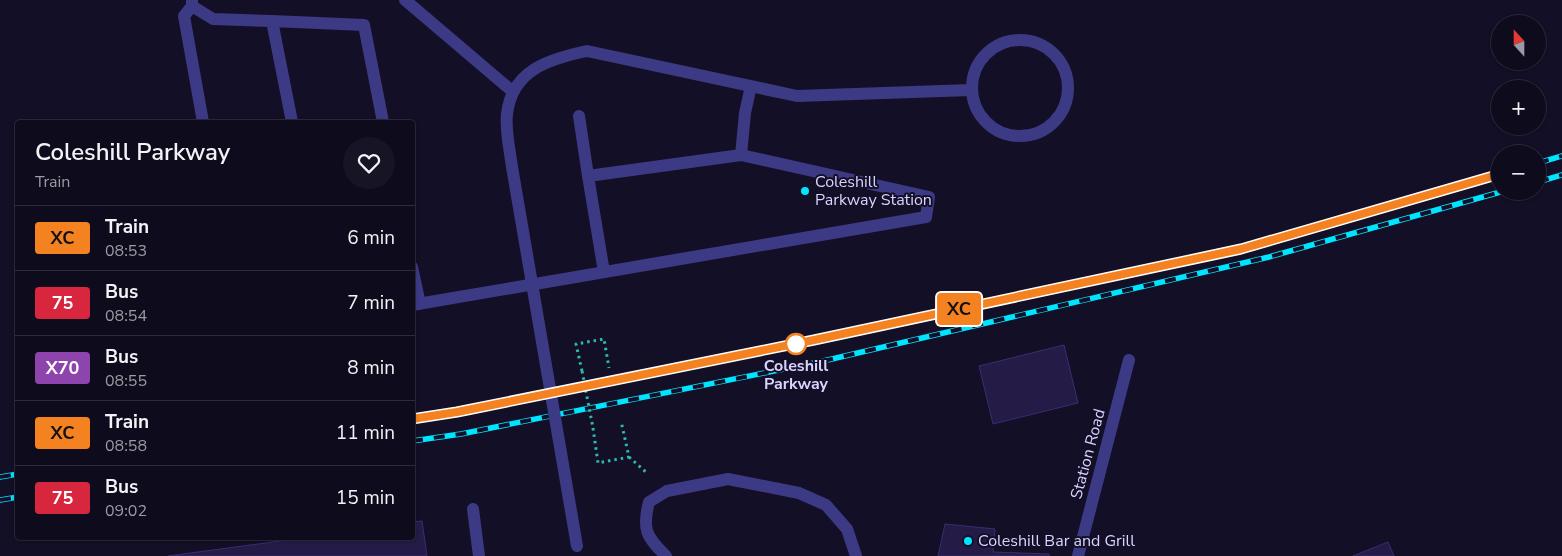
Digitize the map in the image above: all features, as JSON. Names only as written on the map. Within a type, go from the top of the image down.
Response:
[{"type":"street","points":[[405,0],[512,91]]},
{"type":"street","points":[[203,120],[184,16],[192,3],[213,18],[364,25],[383,120]]},
{"type":"street","points":[[272,21],[292,120]]},
{"type":"street","points":[[1017,39],[1032,41],[1046,47],[1058,56],[1065,70],[1069,86],[1067,103],[1058,118],[1046,129],[1030,136],[1013,136],[998,131],[984,121],[975,106],[971,90],[973,75],[979,61],[989,50],[1002,42],[1017,39]]},
{"type":"street","points":[[579,551],[512,167],[506,116],[512,91],[533,69],[557,57],[587,51],[797,96],[971,90]]},
{"type":"street","points":[[741,155],[745,113],[751,86]]},
{"type":"street","points":[[579,116],[604,272]]},
{"type":"street","points":[[416,305],[926,217],[929,197],[741,155],[588,176]]},
{"type":"street","name":"Station Road","points":[[1078,556],[1129,360]]},
{"type":"street","points":[[666,556],[647,534],[644,519],[649,502],[667,491],[728,479],[799,494],[826,504],[847,529],[856,556]]},
{"type":"street","points":[[472,509],[479,556]]},
{"type":"path","points":[[609,368],[604,339],[576,344],[598,463],[629,457],[620,421]]},
{"type":"building","points":[[1064,345],[1078,403],[993,424],[979,366]]},
{"type":"building","points":[[422,521],[427,556],[168,556],[288,540],[415,540],[415,522]]},
{"type":"building","name":"Coleshill Bar and Grill","points":[[945,524],[995,529],[993,552],[1049,554],[1049,556],[938,556]]},
{"type":"building","points":[[1388,542],[1394,556],[1353,556]]},
{"type":"railway","points":[[1546,161],[1562,156]]},
{"type":"railway","points":[[1546,180],[1562,175]]},
{"type":"railway","points":[[415,419],[457,412],[814,340],[1241,249],[1491,177]]},
{"type":"railway","points":[[415,441],[461,434],[819,362],[1269,257],[1491,195]]},
{"type":"railway","points":[[0,477],[15,474]]},
{"type":"railway","points":[[0,500],[15,498]]},
{"type":"train","name":"XC","points":[[415,419],[457,412],[796,344],[1241,249],[1491,177]]},
{"type":"place","name":"Coleshill Parkway Station","points":[[805,191]]},
{"type":"place","name":"Coleshill Parkway","points":[[796,344]]},
{"type":"place","name":"Coleshill Bar and Grill","points":[[968,541]]}]
